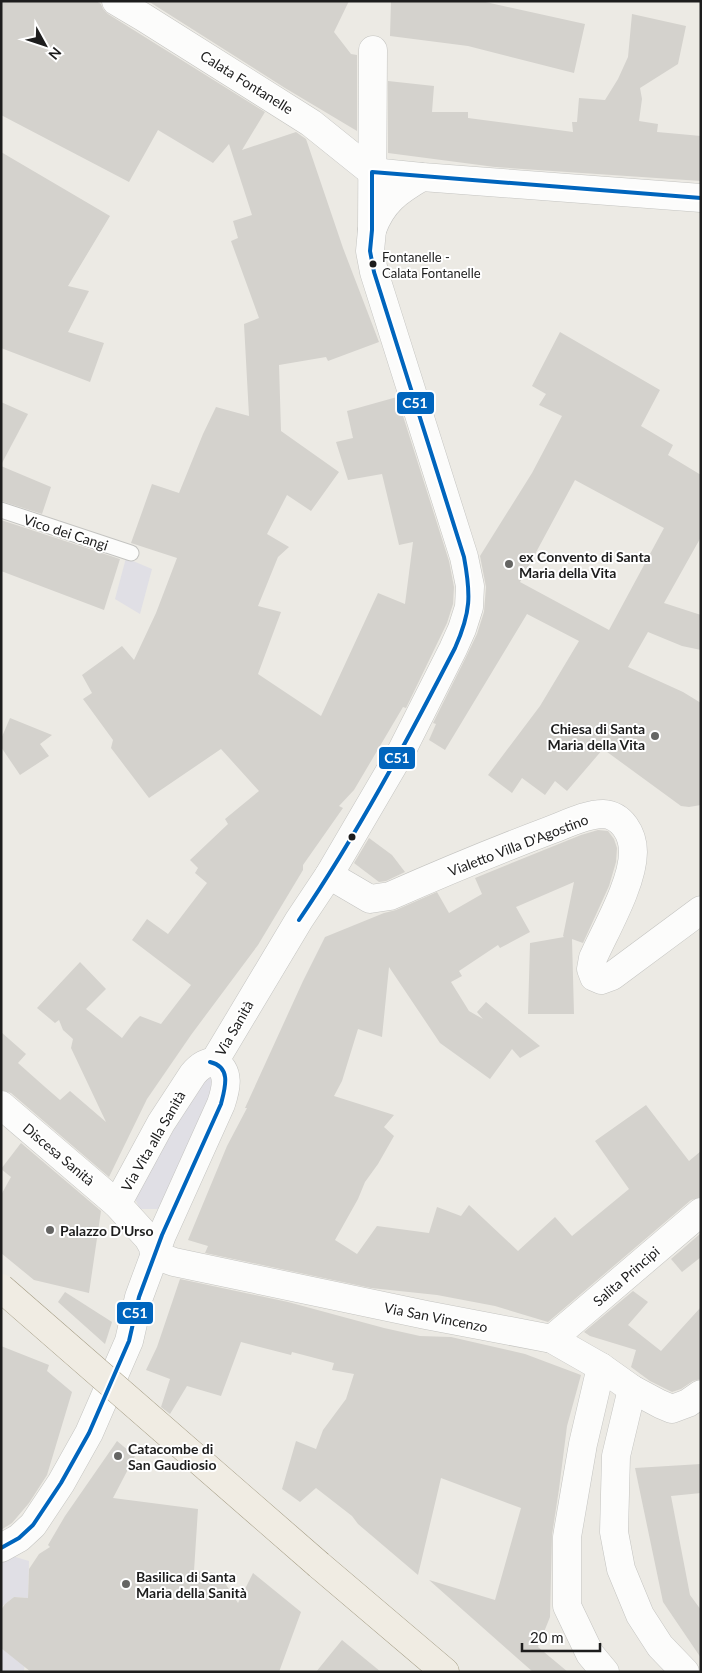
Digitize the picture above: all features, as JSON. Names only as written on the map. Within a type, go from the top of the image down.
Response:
[{"type":"main road","points":[[1,1288],[445,1672]]},
{"type":"street","name":"Calata Fontanelle","points":[[116,1],[311,123],[372,172]]},
{"type":"street","points":[[329,875],[401,752],[453,649],[469,607],[470,586],[464,558],[374,272],[370,251],[372,230],[373,50]]},
{"type":"street","points":[[372,172],[422,178],[701,198]]},
{"type":"street","points":[[372,230],[384,206],[395,194],[422,178]]},
{"type":"street","name":"Vialetto Villa D'Agostino","points":[[329,875],[370,899],[390,896],[510,845],[580,819],[602,814],[616,818],[626,828],[633,843],[633,860],[624,889],[593,958],[591,969],[594,977],[601,980],[612,976],[701,910]]},
{"type":"street","name":"Via Sanità","points":[[168,1220],[222,1104],[226,1083],[225,1074],[218,1064],[214,1062],[298,920],[329,875]]},
{"type":"street","name":"Via Vita alla Sanità","points":[[154,1255],[153,1247],[138,1225],[117,1204],[161,1123],[193,1074],[205,1064],[214,1062]]},
{"type":"street","name":"Discesa Sanità","points":[[1,1106],[117,1204]]},
{"type":"street","name":"Salita Principi","points":[[552,1339],[701,1212]]},
{"type":"street","points":[[138,1225],[161,1225],[168,1220]]},
{"type":"street","points":[[3,1548],[19,1538],[33,1525],[61,1483],[89,1433],[129,1342],[139,1297],[168,1220]]},
{"type":"street","name":"Via San Vincenzo","points":[[154,1255],[196,1267],[552,1339],[601,1367],[632,1389],[672,1409],[688,1403],[701,1394]]},
{"type":"street","points":[[601,1367],[583,1444],[567,1537],[567,1606],[590,1654],[604,1672]]},
{"type":"street","points":[[632,1389],[616,1456],[614,1532],[620,1569],[640,1615],[660,1646],[684,1672]]},
{"type":"lane","name":"Vico dei Cangi","points":[[1,510],[131,553]]},
{"type":"shaded area","points":[[126,558],[152,569],[140,614],[115,599]]},
{"type":"shaded area","points":[[207,1072],[219,1079],[159,1209],[140,1209],[134,1197]]},
{"type":"shaded area","points":[[1,1543],[12,1556],[29,1561],[28,1598],[14,1597],[1,1607]]},
{"type":"shaded area","points":[[1,1648],[25,1658],[24,1672],[1,1672]]},
{"type":"building","points":[[1,1],[96,1],[101,4],[108,14],[265,112],[242,150],[296,132],[306,139],[343,248],[379,342],[328,361],[326,357],[279,365],[281,431],[339,472],[311,511],[287,495],[267,534],[289,547],[278,557],[258,606],[281,612],[258,674],[321,716],[378,593],[405,604],[413,542],[399,545],[382,474],[348,480],[336,442],[353,438],[347,411],[397,397],[449,561],[454,587],[453,604],[447,623],[406,708],[403,707],[354,790],[339,806],[343,808],[303,865],[303,870],[258,945],[191,1035],[147,1099],[109,1177],[11,1093],[1,1090],[1,1032],[26,1054],[18,1063],[60,1100],[70,1091],[106,1122],[71,1048],[73,1039],[63,1030],[59,1020],[55,1023],[37,1008],[80,962],[106,989],[86,1009],[122,1038],[140,1016],[161,1024],[191,985],[132,940],[147,919],[168,934],[207,883],[195,873],[198,868],[190,860],[228,824],[225,819],[259,791],[221,749],[149,798],[111,748],[113,740],[83,699],[92,693],[82,675],[122,646],[134,660],[156,613],[177,558],[131,543],[152,484],[179,493],[216,407],[249,416],[244,324],[259,318],[231,241],[238,238],[233,221],[252,215],[229,144],[213,163],[158,130],[129,182],[1,115]]},
{"type":"building","points":[[148,1],[349,1],[334,32],[351,54],[357,55],[357,131],[285,88]]},
{"type":"building","points":[[391,1],[481,1],[585,24],[574,73],[468,46],[390,36]]},
{"type":"building","points":[[632,14],[686,26],[678,64],[640,88],[642,99],[639,121],[658,124],[657,132],[701,136],[701,181],[495,167],[388,153],[388,81],[434,86],[432,112],[468,112],[468,118],[573,132],[572,122],[577,122],[579,98],[605,100],[618,79],[628,57]]},
{"type":"building","points":[[1,152],[110,216],[68,286],[89,291],[68,332],[104,343],[90,382],[1,348]]},
{"type":"building","name":"ex Convento di Santa Maria della Vita","points":[[560,332],[660,390],[641,426],[673,445],[668,455],[701,475],[701,537],[664,603],[701,615],[701,650],[682,646],[648,632],[628,667],[683,692],[701,703],[701,805],[681,806],[603,749],[567,791],[555,781],[545,795],[522,778],[512,793],[488,775],[540,706],[579,641],[527,614],[445,750],[429,740],[436,724],[433,723],[477,634],[484,612],[486,587],[480,556],[532,473],[562,416],[539,405],[546,394],[532,386]],"holes":[[[575,480],[664,528],[609,630],[520,582]]]},
{"type":"building","points":[[1,402],[28,414],[1,465]]},
{"type":"building","points":[[1,466],[51,487],[42,514],[1,501]]},
{"type":"building","points":[[1,520],[120,559],[104,610],[1,571]]},
{"type":"building","points":[[10,718],[52,735],[40,744],[49,756],[20,775],[1,747],[1,739]]},
{"type":"building","points":[[598,830],[608,831],[614,839],[617,848],[616,862],[609,886],[583,943],[572,939],[574,1014],[528,1014],[530,943],[564,937],[574,882],[516,907],[530,932],[500,948],[498,945],[459,971],[462,976],[451,982],[469,1011],[483,1019],[477,1012],[486,1002],[540,1046],[520,1058],[512,1049],[490,1079],[440,1043],[389,967],[382,1037],[358,1029],[342,1081],[334,1096],[394,1115],[384,1127],[394,1136],[365,1182],[358,1199],[335,1240],[357,1254],[377,1226],[429,1233],[437,1207],[461,1216],[469,1205],[518,1251],[555,1217],[572,1236],[629,1189],[595,1141],[646,1105],[689,1161],[701,1151],[701,1197],[691,1200],[548,1322],[495,1306],[437,1295],[371,1288],[205,1253],[208,1246],[188,1240],[227,1146],[247,1108],[245,1108],[325,937],[437,892],[449,913],[482,894],[475,878],[581,835]]},
{"type":"building","points":[[369,838],[392,855],[405,872],[386,881],[379,882],[354,863]]},
{"type":"building","name":"Palazzo D'Urso","points":[[21,1143],[101,1211],[89,1293],[34,1280],[1,1253],[1,1195],[11,1177],[1,1169]]},
{"type":"building","points":[[701,1233],[701,1257],[682,1272],[671,1259]]},
{"type":"building","points":[[180,1279],[288,1302],[420,1336],[451,1337],[525,1354],[581,1375],[567,1426],[552,1535],[550,1617],[538,1647],[568,1672],[533,1672],[429,1580],[495,1600],[521,1508],[441,1478],[418,1575],[358,1524],[352,1516],[316,1488],[300,1502],[282,1489],[296,1441],[316,1449],[323,1430],[346,1399],[354,1374],[332,1370],[334,1363],[292,1352],[291,1355],[241,1342],[221,1396],[187,1386],[170,1414],[161,1407],[170,1379],[146,1370],[157,1347]]},
{"type":"building","points":[[633,1291],[648,1302],[628,1325],[661,1351],[701,1307],[701,1379],[672,1392],[650,1381],[631,1367],[636,1350],[590,1336],[584,1332]]},
{"type":"building","points":[[65,1292],[112,1322],[105,1344],[58,1302]]},
{"type":"building","points":[[1,1346],[49,1365],[47,1371],[72,1392],[47,1475],[29,1503],[12,1523],[1,1530]]},
{"type":"building","name":"Basilica di Santa Maria della Sanità","points":[[117,1441],[135,1456],[113,1498],[198,1509],[194,1571],[216,1573],[221,1577],[238,1603],[253,1573],[301,1612],[279,1672],[31,1672],[1,1648],[1,1610],[14,1597],[28,1598],[29,1569],[39,1554],[50,1547],[48,1545],[65,1516]]},
{"type":"building","points":[[701,1464],[701,1493],[671,1496],[690,1595],[701,1610],[701,1658],[663,1602],[635,1468]]},
{"type":"building","points":[[342,1640],[381,1672],[316,1672]]},
{"type":"transit line","name":"C51","points":[[299,920],[342,854],[419,718],[455,648],[464,624],[468,603],[468,582],[464,557],[374,272],[370,251],[372,172],[701,198]]},
{"type":"transit line","name":"C51","points":[[1,1548],[19,1538],[33,1525],[61,1483],[89,1433],[129,1341],[139,1297],[162,1235],[221,1104],[225,1085],[224,1073],[222,1068],[210,1062]]},
{"type":"place","name":"Fontanelle - Calata Fontanelle","points":[[373,264]]},
{"type":"place","name":"ex Convento di Santa Maria della Vita","points":[[509,564]]},
{"type":"place","name":"Chiesa di Santa Maria della Vita","points":[[655,736]]},
{"type":"place","name":"Palazzo D'Urso","points":[[50,1230]]},
{"type":"place","name":"Catacombe di San Gaudiosio","points":[[118,1456]]},
{"type":"place","name":"Basilica di Santa Maria della Sanità","points":[[126,1584]]}]
